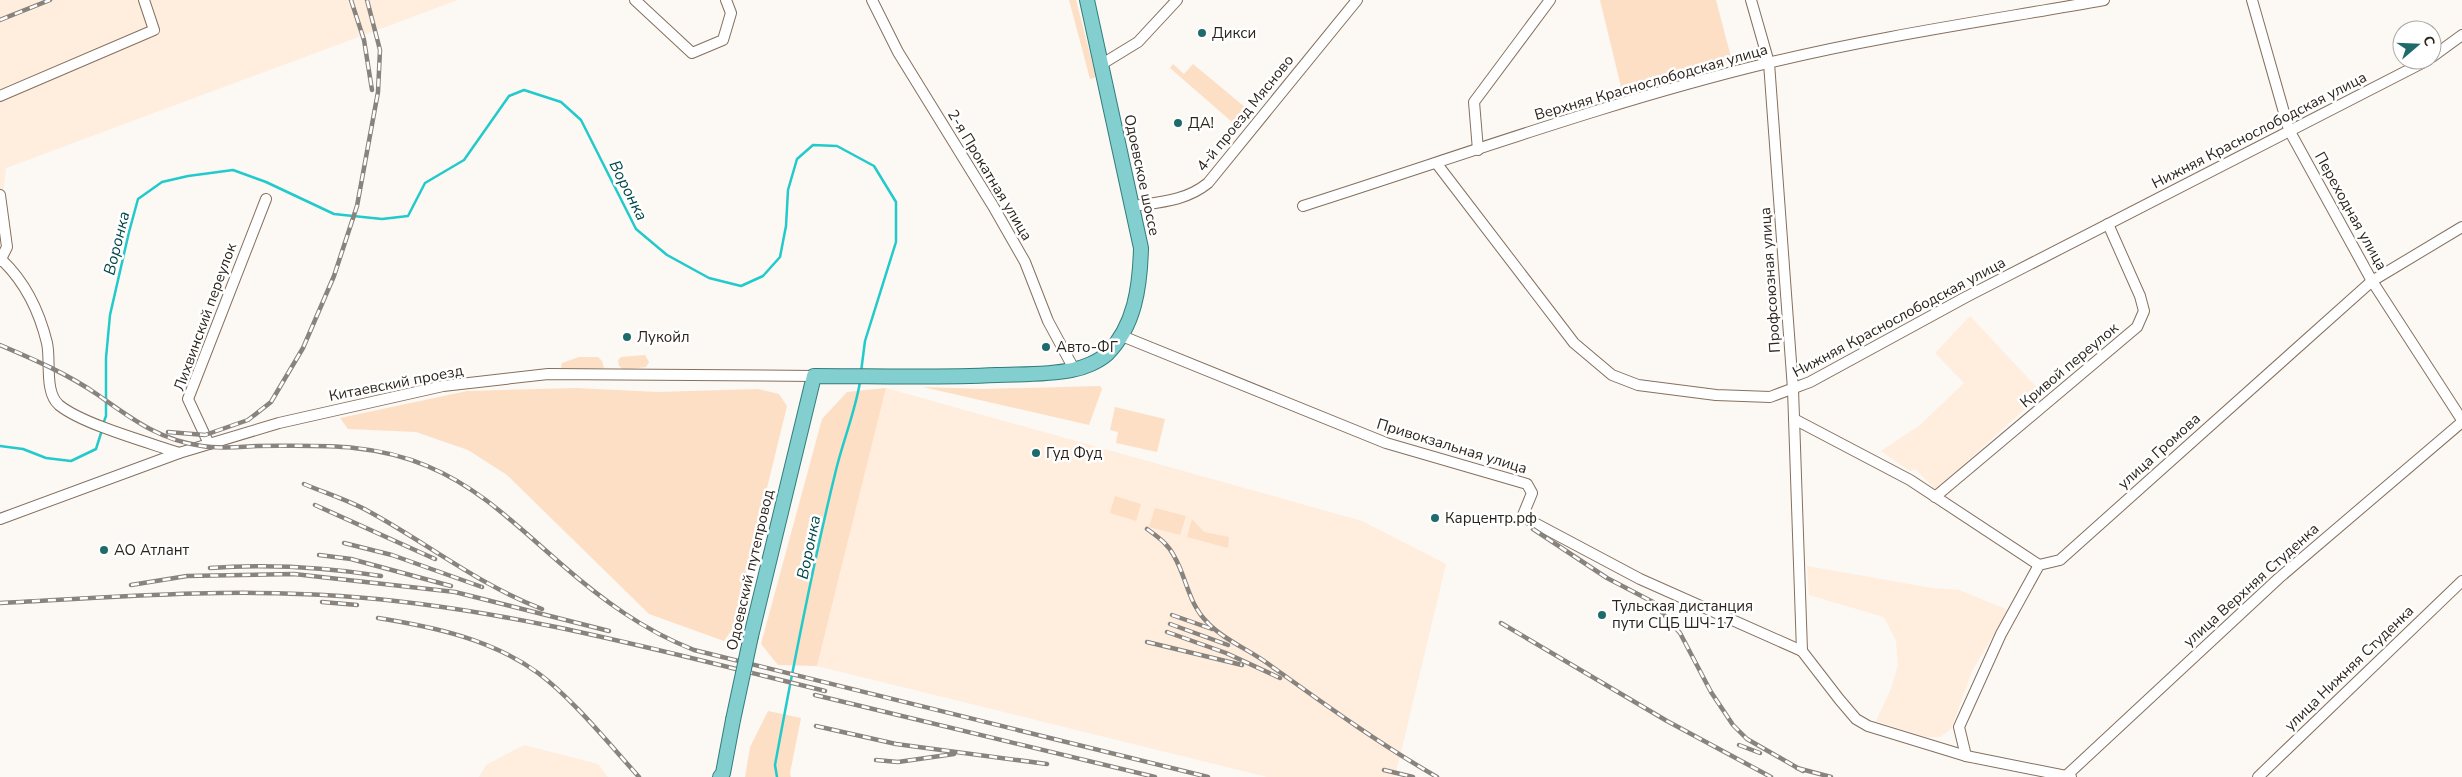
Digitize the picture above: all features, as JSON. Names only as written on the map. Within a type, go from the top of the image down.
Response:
[{"type":"main road","name":"Одоевское шоссе","points":[[814,376],[968,376],[1049,373],[1074,369],[1106,355],[1122,336],[1133,312],[1141,248],[1087,0]]},
{"type":"main road","name":"Одоевский путепровод","points":[[722,776],[751,636],[814,376]]},
{"type":"street","points":[[0,96],[154,30],[144,0]]},
{"type":"street","points":[[635,0],[692,52],[723,40],[731,13],[726,0]]},
{"type":"street","name":"2-я Прокатная улица","points":[[872,0],[902,60],[993,206],[1025,262],[1048,321],[1074,369]]},
{"type":"street","points":[[1102,64],[1138,42],[1177,0]]},
{"type":"street","name":"4-й проезд Мясново","points":[[1133,206],[1183,198],[1192,195],[1208,183],[1357,0]]},
{"type":"street","points":[[1478,150],[1474,102],[1550,0]]},
{"type":"street","name":"Профсоюзная улица","points":[[1751,0],[1770,63],[1793,389],[1802,651]]},
{"type":"street","name":"Верхняя Краснослободская улица","points":[[1302,206],[1683,85],[1770,63],[1878,40],[2104,0]]},
{"type":"street","name":"Переходная улица","points":[[2252,0],[2288,130],[2372,281],[2462,421]]},
{"type":"street","points":[[2442,50],[2462,35]]},
{"type":"street","name":"Нижняя Краснослободская улица","points":[[1437,164],[1574,343],[1612,374],[1638,385],[1716,395],[1770,397],[1793,389],[2288,130],[2408,70]]},
{"type":"street","points":[[0,194],[7,247],[1,261],[18,275],[28,289],[47,343],[50,367],[48,380],[57,403],[75,415],[179,453]]},
{"type":"street","name":"Лихвинский переулок","points":[[209,444],[188,398],[266,199]]},
{"type":"street","name":"Кривой переулок","points":[[1935,497],[2137,327],[2144,311],[2140,296],[2108,224]]},
{"type":"street","name":"улица Громова","points":[[2039,566],[2060,560],[2372,281],[2462,227]]},
{"type":"street","name":"Привокзальная улица","points":[[1122,336],[1386,443],[1527,484],[1532,493],[1523,515],[1529,520],[1640,579],[1802,651],[1856,719],[1868,726],[1966,756],[2068,776]]},
{"type":"street","name":"Китаевский проезд","points":[[0,518],[179,453],[278,423],[443,386],[548,374],[814,376]]},
{"type":"street","points":[[1794,419],[1910,480],[2039,566],[2001,634],[1959,727],[1966,756]]},
{"type":"street","name":"улица Верхняя Cтуденка","points":[[2068,776],[2279,578],[2462,421]]},
{"type":"street","name":"улица Нижняя Cтуденкa","points":[[2258,777],[2462,581]]},
{"type":"shaded area","points":[[0,0],[458,0],[6,168],[0,219]]},
{"type":"shaded area","points":[[1069,0],[1076,0],[1096,77],[1090,79]]},
{"type":"shaded area","points":[[1600,0],[1716,0],[1732,61],[1622,91]]},
{"type":"shaded area","points":[[1173,64],[1184,74],[1193,64],[1252,113],[1239,128],[1170,68]]},
{"type":"shaded area","points":[[1970,316],[2042,393],[1936,490],[1915,469],[1910,471],[1881,451],[1920,425],[1964,383],[1935,353]]},
{"type":"shaded area","points":[[645,355],[649,362],[646,367],[624,370],[619,366],[618,360],[621,357]]},
{"type":"shaded area","points":[[579,357],[598,357],[602,361],[604,368],[563,370],[561,367],[562,363]]},
{"type":"shaded area","points":[[1100,386],[1102,389],[1089,425],[923,387],[984,389]]},
{"type":"shaded area","points":[[576,388],[658,392],[758,389],[779,394],[787,406],[733,628],[724,641],[649,614],[507,475],[468,450],[416,432],[348,429],[340,418],[467,391]]},
{"type":"shaded area","points":[[886,388],[1362,521],[1446,564],[1395,777],[1267,777],[817,666]]},
{"type":"shaded area","points":[[886,388],[817,666],[778,665],[761,644],[822,419],[847,392]]},
{"type":"shaded area","points":[[1115,407],[1165,419],[1157,452],[1116,443],[1118,432],[1110,430]]},
{"type":"shaded area","points":[[1115,496],[1141,504],[1136,521],[1110,513]]},
{"type":"shaded area","points":[[1155,508],[1186,516],[1180,535],[1149,527]]},
{"type":"shaded area","points":[[1192,519],[1204,532],[1229,537],[1228,548],[1187,537]]},
{"type":"shaded area","points":[[1807,566],[1932,588],[1959,590],[2008,610],[1972,671],[1951,729],[1940,737],[1926,737],[1876,721],[1891,689],[1898,665],[1896,641],[1884,617],[1809,595]]},
{"type":"shaded area","points":[[768,711],[801,718],[790,773],[791,777],[745,777],[750,747]]},
{"type":"shaded area","points":[[524,745],[598,764],[608,777],[479,777],[486,765]]},
{"type":"waterway","name":"Воронка","points":[[103,424],[106,416],[106,358],[110,315],[138,199],[162,182],[188,176],[233,170],[266,182],[334,214],[382,219],[408,216],[425,183],[464,160],[509,96],[524,90],[561,102],[581,120],[636,229],[667,255],[709,278],[741,286],[763,276],[780,257],[786,226],[788,190],[797,159],[813,145],[837,146],[874,166],[896,202],[896,242],[865,341],[861,372]]},
{"type":"waterway","name":"Воронка","points":[[777,777],[775,765],[811,580],[836,470],[860,382]]},
{"type":"waterway","name":"Воронка","points":[[0,446],[23,449],[46,458],[71,461],[96,449],[102,430]]},
{"type":"railway","points":[[0,20],[50,0]]},
{"type":"railway","points":[[351,0],[364,40],[372,90]]},
{"type":"railway","points":[[168,432],[205,435],[248,420],[271,402],[303,348],[334,276],[357,206],[378,92],[380,50],[367,0]]},
{"type":"railway","points":[[0,345],[38,361],[75,380],[135,420],[172,439],[223,448],[322,446],[364,449],[406,458],[427,466],[464,485],[481,497],[607,601],[657,633],[694,650],[1208,777]]},
{"type":"railway","points":[[304,484],[368,511],[475,576],[542,609]]},
{"type":"railway","points":[[315,505],[435,559]]},
{"type":"railway","points":[[1147,529],[1172,552],[1196,608],[1214,629],[1260,658],[1372,737],[1437,777]]},
{"type":"railway","points":[[1533,529],[1607,578],[1653,602],[1680,633],[1711,692],[1733,725],[1747,739],[1803,771]]},
{"type":"railway","points":[[344,543],[392,555],[482,587]]},
{"type":"railway","points":[[319,555],[351,559],[451,586]]},
{"type":"railway","points":[[210,568],[296,567],[381,576]]},
{"type":"railway","points":[[131,585],[187,576],[294,574],[455,592],[609,631]]},
{"type":"railway","points":[[0,603],[213,593],[340,596],[401,602],[462,610],[584,633],[825,691]]},
{"type":"railway","points":[[322,602],[357,605]]},
{"type":"railway","points":[[1172,615],[1212,629]]},
{"type":"railway","points":[[378,618],[441,630],[461,636],[501,651],[520,661],[551,683],[564,695],[639,777]]},
{"type":"railway","points":[[1501,623],[1667,721],[1771,777]]},
{"type":"railway","points":[[1170,624],[1228,645]]},
{"type":"railway","points":[[1167,632],[1226,653],[1280,678]]},
{"type":"railway","points":[[1147,642],[1242,665]]},
{"type":"railway","points":[[815,695],[1155,777]]},
{"type":"railway","points":[[816,726],[896,744],[1047,764]]},
{"type":"railway","points":[[1739,745],[1760,753]]},
{"type":"railway","points":[[876,760],[898,762],[954,754]]},
{"type":"railway","points":[[1797,768],[1831,777]]},
{"type":"railway","points":[[1384,770],[1413,777]]},
{"type":"place","name":"Дикси","points":[[1202,33]]},
{"type":"place","name":"ДА!","points":[[1178,123]]},
{"type":"place","name":"Лукойл","points":[[627,337]]},
{"type":"place","name":"Авто-ФГ","points":[[1046,347]]},
{"type":"place","name":"Гуд Фуд","points":[[1036,453]]},
{"type":"place","name":"Карцентр.рф","points":[[1435,518]]},
{"type":"place","name":"АО Атлант","points":[[104,550]]},
{"type":"place","name":"Тульская дистанция пути СЦБ ШЧ-17","points":[[1602,615]]}]
